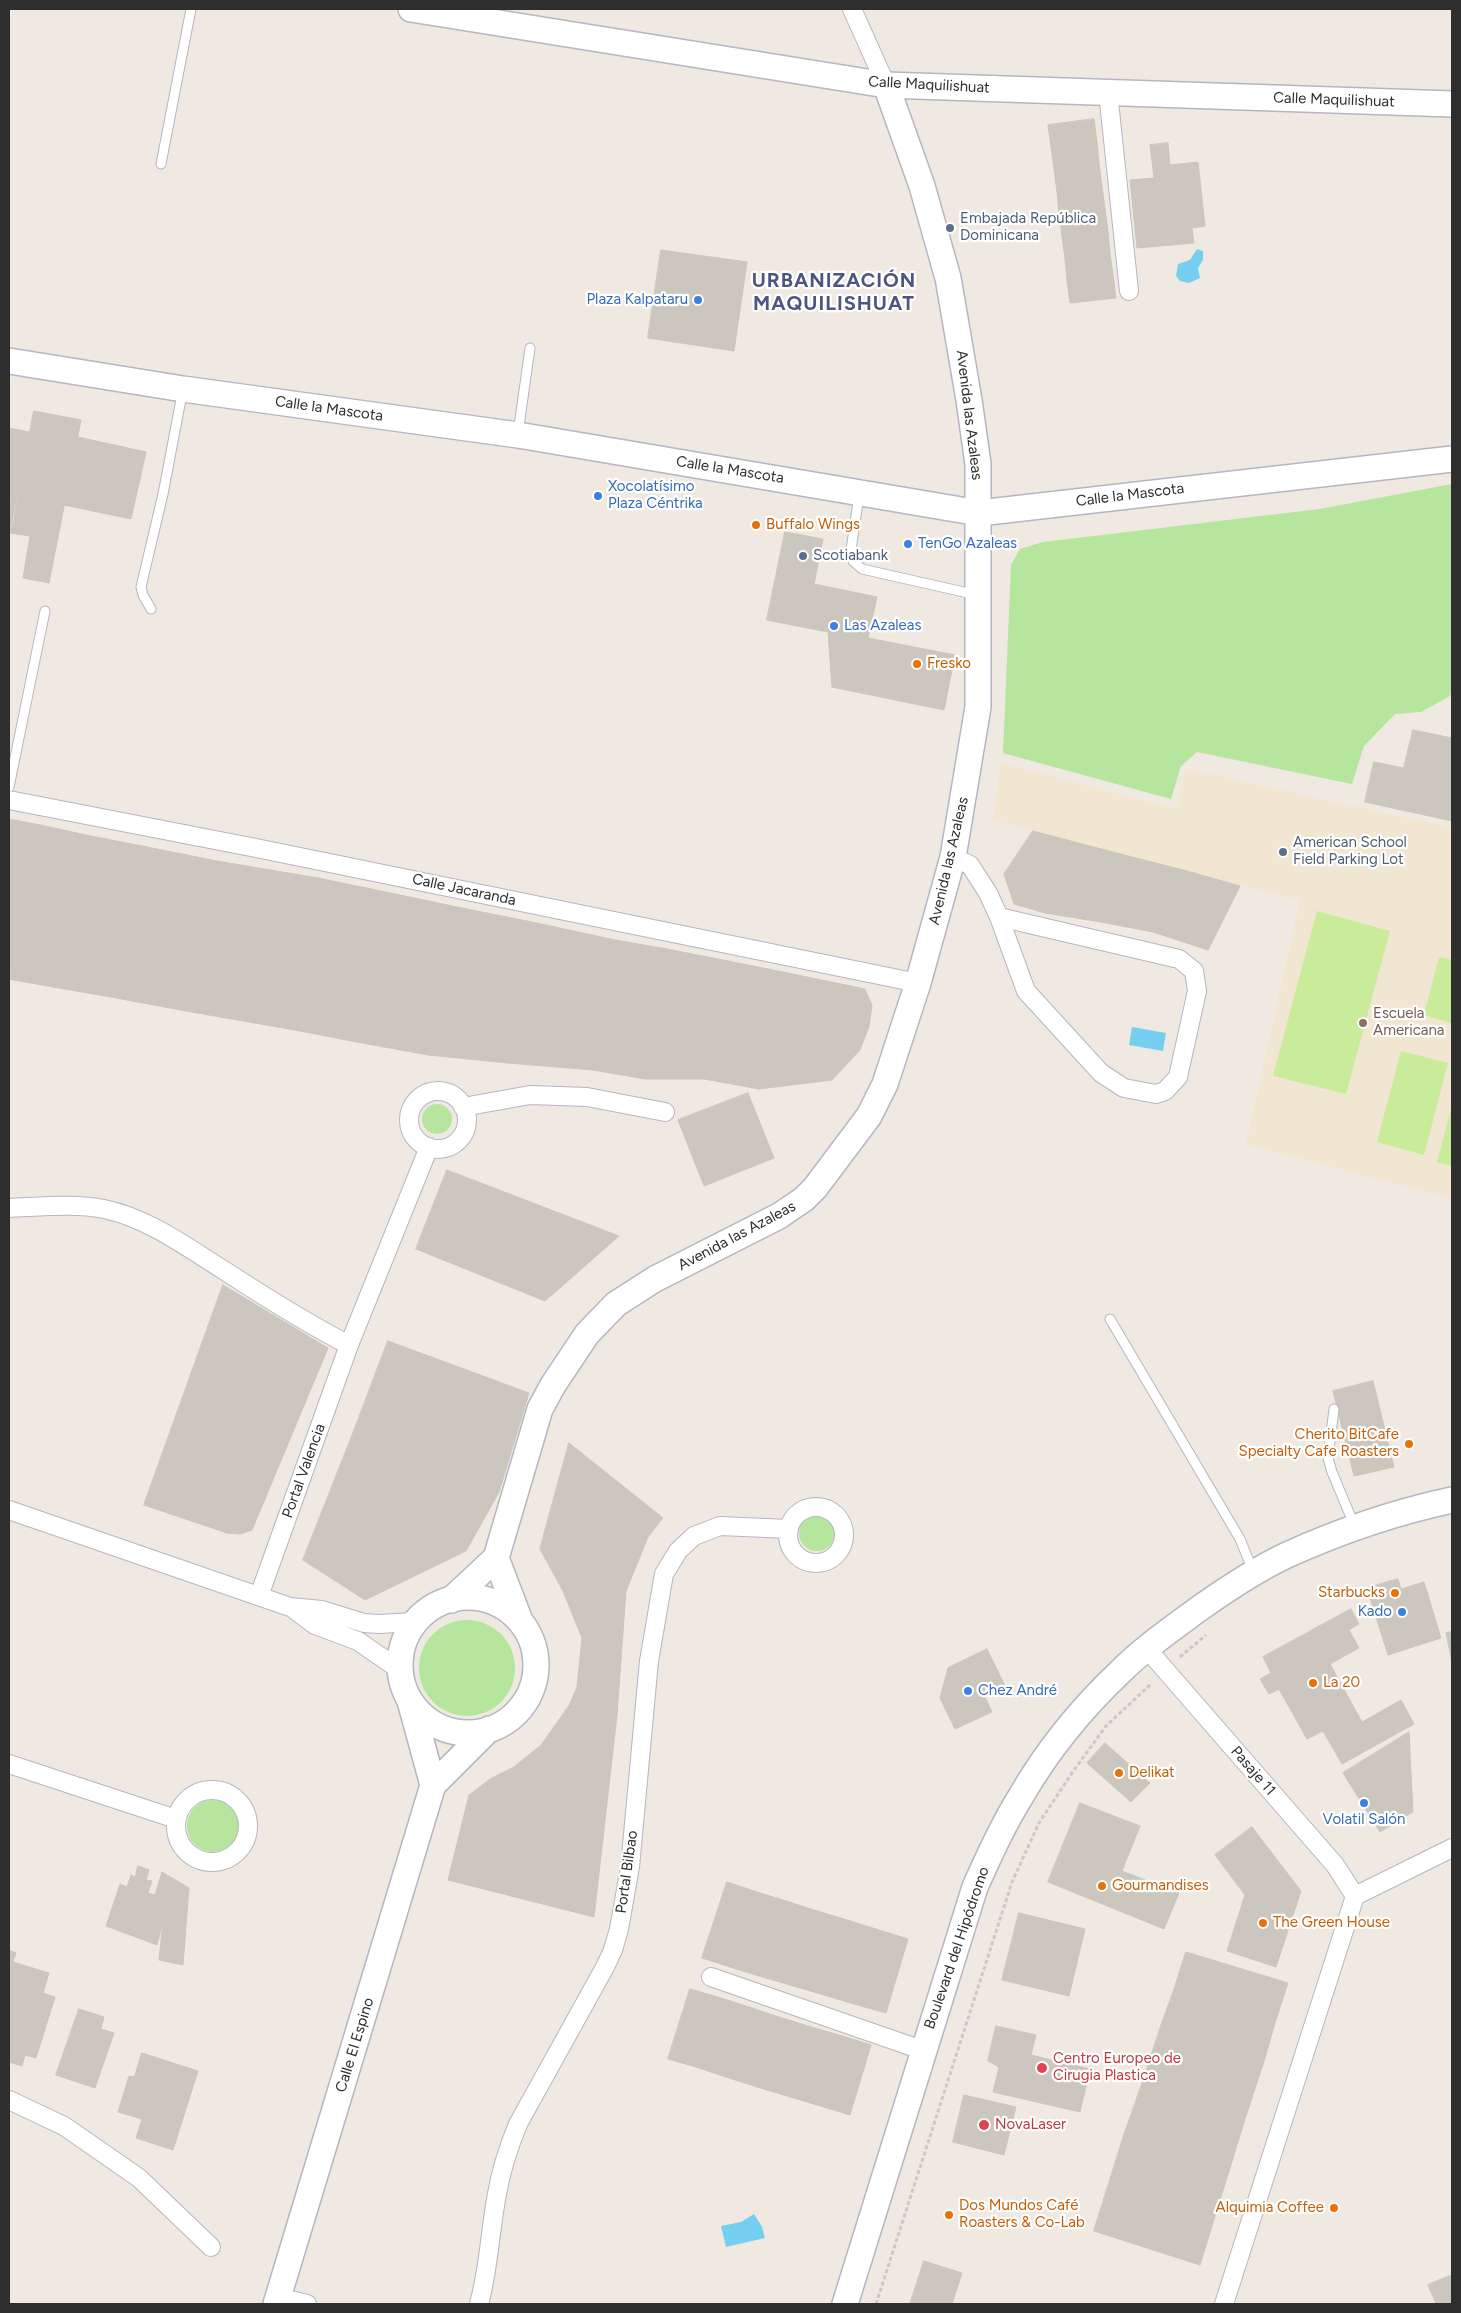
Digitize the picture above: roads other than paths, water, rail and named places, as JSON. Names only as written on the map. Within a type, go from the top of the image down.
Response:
[{"type":"street","name":"Calle Maquilishuat","points":[[411,9],[886,85],[1452,104]]},
{"type":"street","name":"Avenida las Azaleas","points":[[496,1558],[540,1409],[553,1385],[600,1318],[616,1304],[654,1279],[779,1216],[804,1199],[815,1188],[869,1116],[885,1084],[918,983],[953,857],[978,707],[978,464],[948,278],[922,186],[886,85],[852,9]]},
{"type":"street","points":[[1108,92],[1129,291]]},
{"type":"street","name":"Calle la Mascota","points":[[9,361],[183,389],[518,435],[979,513],[1452,459]]},
{"type":"street","name":"Calle Jacaranda","points":[[9,800],[256,848],[918,983]]},
{"type":"street","points":[[953,857],[970,865],[988,893],[999,917],[1026,992],[1102,1073],[1124,1088],[1144,1093],[1165,1091],[1172,1086],[1178,1077],[1197,991],[1194,971],[1179,959],[999,917]]},
{"type":"street","points":[[430,1092],[444,1092],[453,1095],[463,1106],[467,1118],[462,1136],[448,1148],[429,1148],[413,1136],[409,1127],[409,1117],[417,1100],[430,1092]]},
{"type":"street","points":[[463,1106],[530,1095],[587,1097],[665,1112]]},
{"type":"street","name":"Portal Valencia","points":[[260,1596],[349,1345],[429,1148]]},
{"type":"street","points":[[9,1208],[51,1206],[102,1208],[128,1215],[180,1243],[294,1315],[349,1345]]},
{"type":"street","name":"Boulevard del Hipódromo","points":[[844,2304],[974,1887],[1021,1794],[1068,1730],[1120,1671],[1146,1649],[1220,1594],[1255,1573],[1286,1555],[1355,1527],[1452,1500]]},
{"type":"street","points":[[9,1510],[290,1607],[322,1610],[364,1623],[415,1622]]},
{"type":"street","name":"Portal Bilbao","points":[[471,2304],[481,2296],[497,2193],[518,2124],[606,1966],[619,1929],[630,1867],[649,1662],[664,1574],[678,1551],[694,1536],[720,1526],[789,1529]]},
{"type":"street","points":[[410,1700],[427,1718],[450,1730],[470,1732],[489,1729],[515,1713],[532,1688],[536,1659],[530,1639],[520,1622],[496,1558],[451,1600]]},
{"type":"street","points":[[433,1785],[400,1670],[403,1645],[415,1622],[431,1608],[451,1600],[472,1597],[484,1599],[504,1607],[520,1622]]},
{"type":"street","points":[[290,1607],[315,1625],[358,1641],[400,1670]]},
{"type":"street","name":"Pasaje 11","points":[[1146,1649],[1335,1865],[1355,1896]]},
{"type":"street","name":"Calle El Espino","points":[[277,2301],[433,1785],[489,1729]]},
{"type":"street","points":[[9,1764],[176,1819]]},
{"type":"street","points":[[208,1790],[219,1790],[230,1794],[245,1811],[248,1822],[247,1834],[242,1846],[234,1855],[216,1861],[198,1860],[188,1853],[180,1843],[176,1831],[176,1819],[180,1808],[187,1799],[208,1790]]},
{"type":"street","points":[[1224,2304],[1355,1896],[1452,1848]]},
{"type":"street","points":[[710,1977],[922,2050]]},
{"type":"street","points":[[9,2100],[64,2126],[139,2178],[211,2247]]},
{"type":"street","points":[[277,2301],[307,2304]]},
{"type":"lane","points":[[161,164],[192,9]]},
{"type":"lane","points":[[518,435],[530,348]]},
{"type":"lane","points":[[151,609],[142,595],[141,587],[163,494],[183,389]]},
{"type":"lane","points":[[860,492],[851,550],[853,561],[862,569],[978,595]]},
{"type":"lane","points":[[9,787],[45,611]]},
{"type":"lane","points":[[1110,1319],[1240,1539],[1255,1573]]},
{"type":"lane","points":[[1334,1409],[1328,1458],[1355,1527]]},
{"type":"water","points":[[1197,249],[1203,251],[1203,260],[1198,268],[1200,278],[1189,283],[1180,281],[1176,276],[1178,264],[1190,260]]},
{"type":"water","points":[[1132,1027],[1166,1033],[1163,1051],[1129,1045]]},
{"type":"water","points":[[754,2214],[762,2227],[765,2238],[726,2247],[721,2226],[741,2222]]},
{"type":"place","name":"Embajada República Dominicana","points":[[950,228]]},
{"type":"place","name":"Plaza Kalpataru","points":[[698,300]]},
{"type":"place","name":"Xocolatísimo Plaza Céntrika","points":[[598,496]]},
{"type":"place","name":"Buffalo Wings","points":[[756,525]]},
{"type":"place","name":"TenGo Azaleas","points":[[908,544]]},
{"type":"place","name":"Scotiabank","points":[[803,556]]},
{"type":"place","name":"Las Azaleas","points":[[834,626]]},
{"type":"place","name":"Fresko","points":[[917,664]]},
{"type":"place","name":"American School Field Parking Lot","points":[[1283,852]]},
{"type":"place","name":"Escuela Americana","points":[[1363,1023]]},
{"type":"place","name":"Cherito BitCafe Specialty Cafe Roasters","points":[[1409,1444]]},
{"type":"place","name":"Starbucks","points":[[1395,1593]]},
{"type":"place","name":"Kado","points":[[1402,1612]]},
{"type":"place","name":"La 20","points":[[1313,1683]]},
{"type":"place","name":"Chez André","points":[[968,1691]]},
{"type":"place","name":"Delikat","points":[[1119,1773]]},
{"type":"place","name":"Volatil Salón","points":[[1364,1803]]},
{"type":"place","name":"Gourmandises","points":[[1102,1886]]},
{"type":"place","name":"The Green House","points":[[1263,1923]]},
{"type":"place","name":"Centro Europeo de Cirugia Plastica","points":[[1042,2068]]},
{"type":"place","name":"NovaLaser","points":[[984,2125]]},
{"type":"place","name":"Alquimia Coffee","points":[[1334,2208]]},
{"type":"place","name":"Dos Mundos Café Roasters & Co-Lab","points":[[949,2215]]},
{"type":"district","name":"URBANIZACIÓN MAQUILISHUAT","points":[[834,292]]}]
